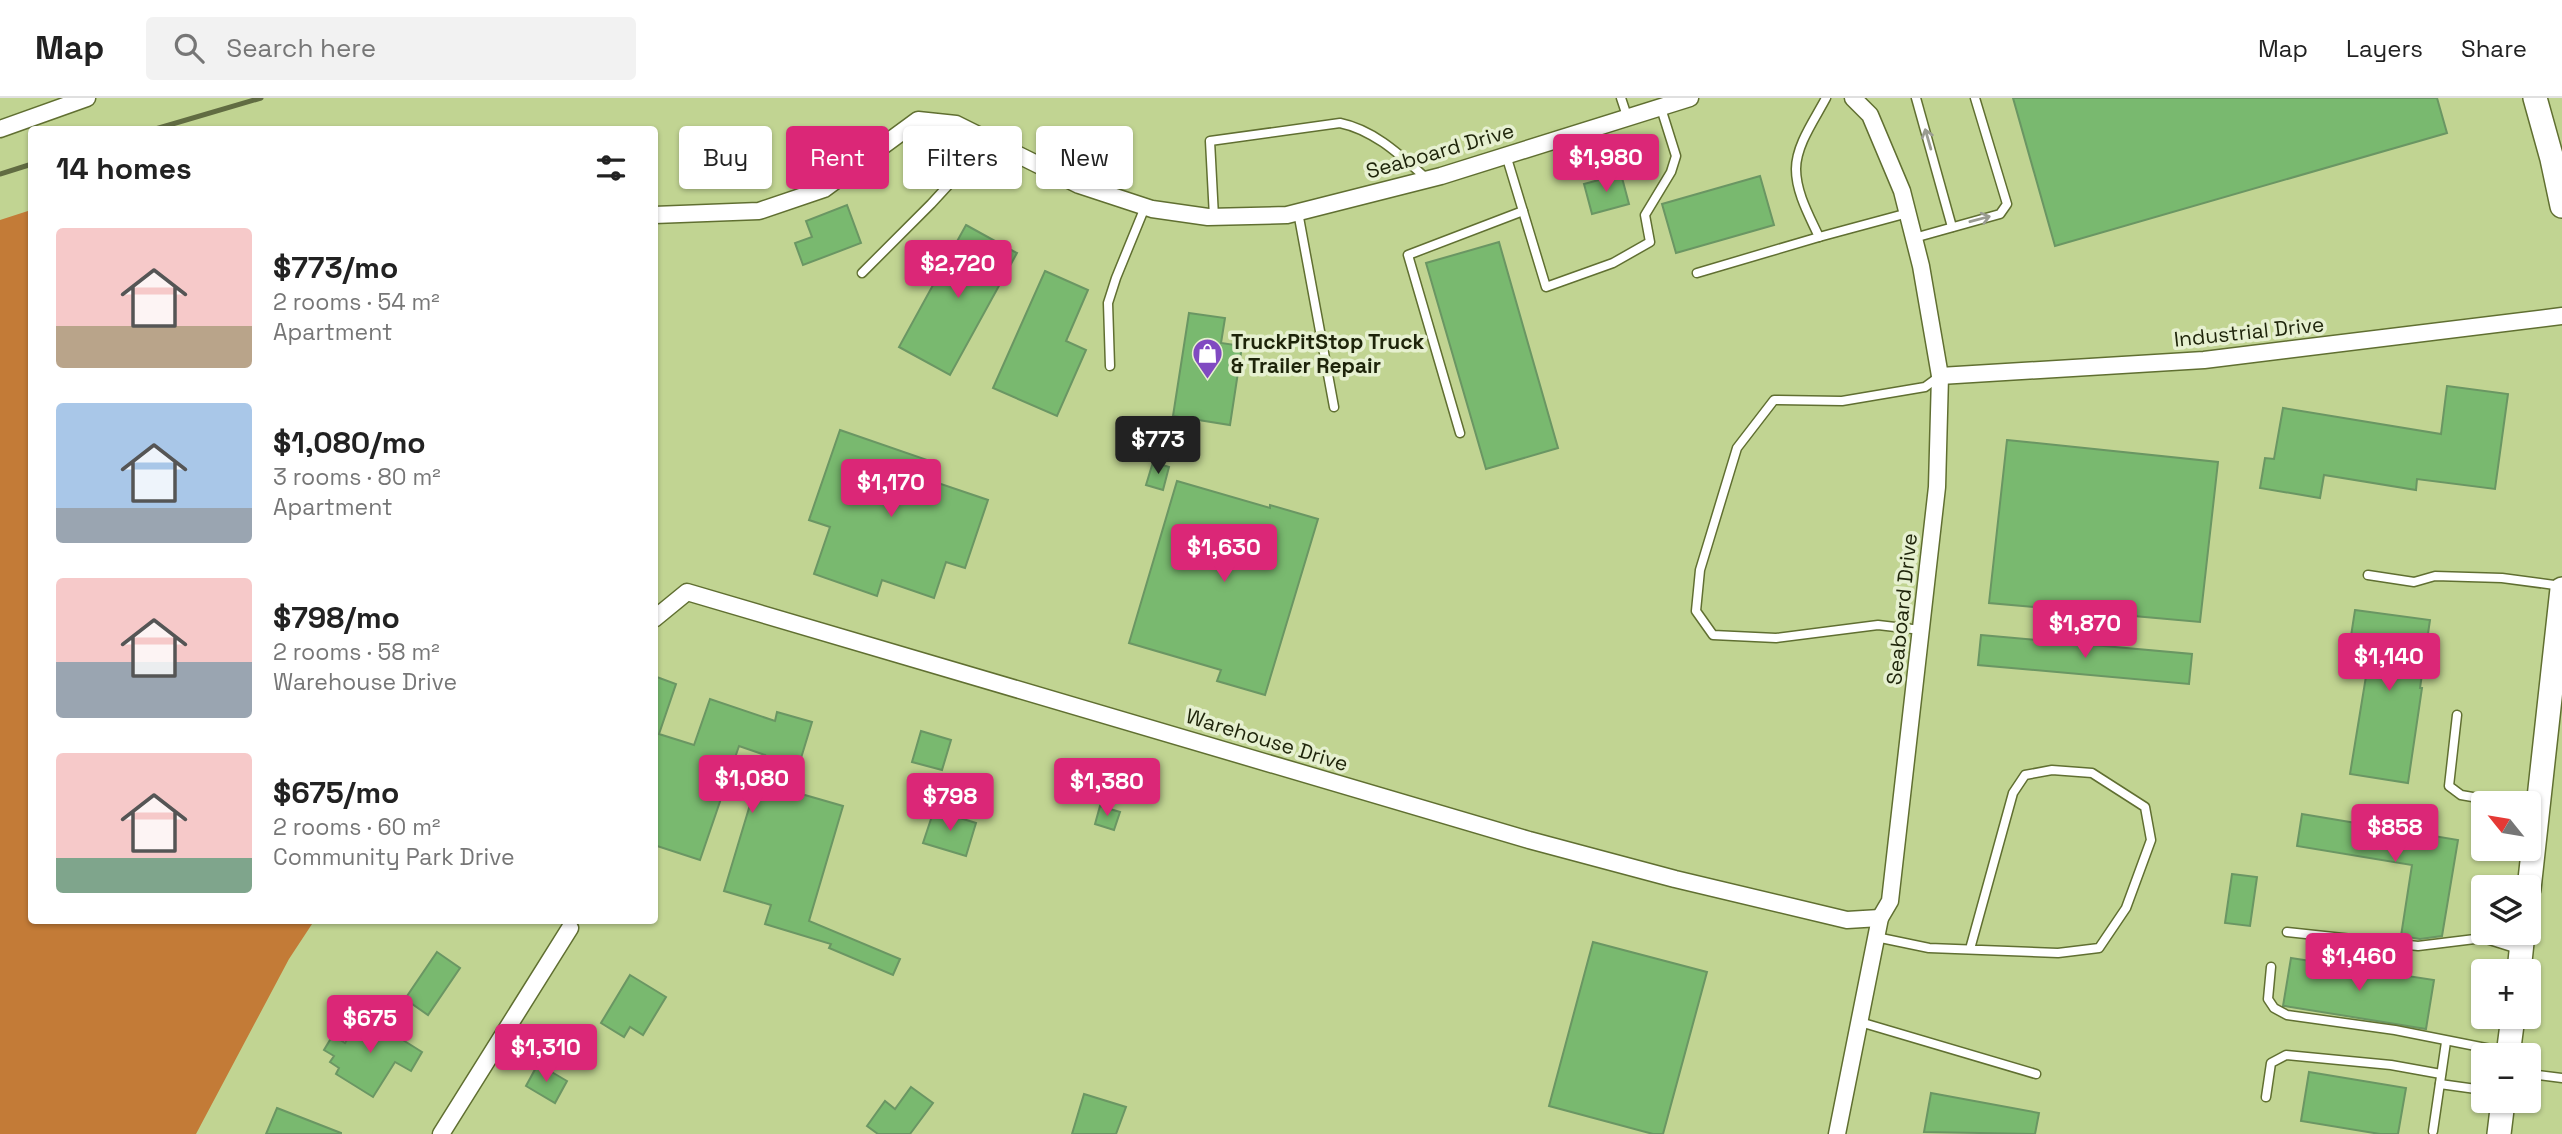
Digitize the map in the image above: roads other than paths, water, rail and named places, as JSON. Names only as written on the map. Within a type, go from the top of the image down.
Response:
[{"type":"main road","points":[[2535,98],[2562,206]]},
{"type":"main road","points":[[2535,791],[2559,637],[2562,587]]},
{"type":"main road","points":[[2499,1134],[2502,1113]]},
{"type":"street","points":[[0,129],[88,98]]},
{"type":"street","name":"Seaboard Drive","points":[[1022,157],[1079,185],[1145,207],[1214,217],[1287,215],[1427,179],[1690,98]]},
{"type":"street","name":"Seaboard Drive","points":[[1837,1134],[1880,918],[1890,901],[1937,487],[1940,376],[1914,237],[1902,191],[1870,115],[1853,98]]},
{"type":"street","name":"Seaboard Drive","points":[[910,126],[918,120],[960,126]]},
{"type":"street","name":"Seaboard Drive","points":[[658,215],[759,211],[824,189],[903,131]]},
{"type":"street","name":"Industrial Drive","points":[[1940,376],[2204,360],[2562,316]]},
{"type":"street","name":"Warehouse Drive","points":[[658,616],[687,592],[1529,840],[1675,879],[1847,920],[1880,918]]},
{"type":"street","points":[[441,1134],[570,928]]},
{"type":"lane","points":[[1621,98],[1627,116]]},
{"type":"lane","points":[[1819,237],[1801,194],[1796,169],[1803,142],[1826,98]]},
{"type":"lane","points":[[1916,98],[1952,227]]},
{"type":"lane","points":[[1914,237],[2000,214],[2007,204],[1975,98]]},
{"type":"lane","points":[[1506,155],[1546,287],[1613,262],[1650,242],[1645,215],[1671,172],[1676,156],[1660,106]]},
{"type":"lane","points":[[1214,217],[1210,141],[1340,122],[1360,127],[1399,154],[1427,179]]},
{"type":"lane","points":[[862,273],[943,189]]},
{"type":"lane","points":[[1110,366],[1108,303],[1115,278],[1145,207]]},
{"type":"lane","points":[[1460,433],[1408,255],[1523,211]]},
{"type":"lane","points":[[1298,212],[1334,407]]},
{"type":"lane","points":[[1697,273],[1908,213]]},
{"type":"lane","points":[[1921,630],[1878,625],[1776,638],[1713,635],[1696,611],[1700,570],[1737,448],[1774,400],[1842,401],[1925,387],[1940,376]]},
{"type":"lane","points":[[2368,575],[2414,582],[2435,576],[2502,578],[2562,587]]},
{"type":"lane","points":[[2457,715],[2449,786],[2461,795],[2471,797]]},
{"type":"lane","points":[[1876,937],[1929,948],[2058,953],[2099,947],[2126,908],[2151,840],[2145,807],[2092,773],[2052,770],[2025,775],[2013,793],[1970,949]]},
{"type":"lane","points":[[2287,932],[2418,946],[2457,943],[2471,939]]},
{"type":"lane","points":[[2270,967],[2267,999],[2274,1008],[2287,1015],[2395,1030],[2471,1047]]},
{"type":"lane","points":[[1860,1022],[2036,1074]]},
{"type":"lane","points":[[2433,1131],[2446,1042]]},
{"type":"lane","points":[[2266,1097],[2271,1063],[2286,1055],[2391,1065],[2441,1074]]},
{"type":"lane","points":[[2541,1075],[2562,1078],[2562,1072]]},
{"type":"lane","points":[[2440,1084],[2471,1088]]},
{"type":"railway","points":[[166,126],[261,98]]},
{"type":"railway","points":[[0,174],[28,165]]},
{"type":"place","name":"TruckPitStop Truck & Trailer Repair","points":[[1208,381]]}]
